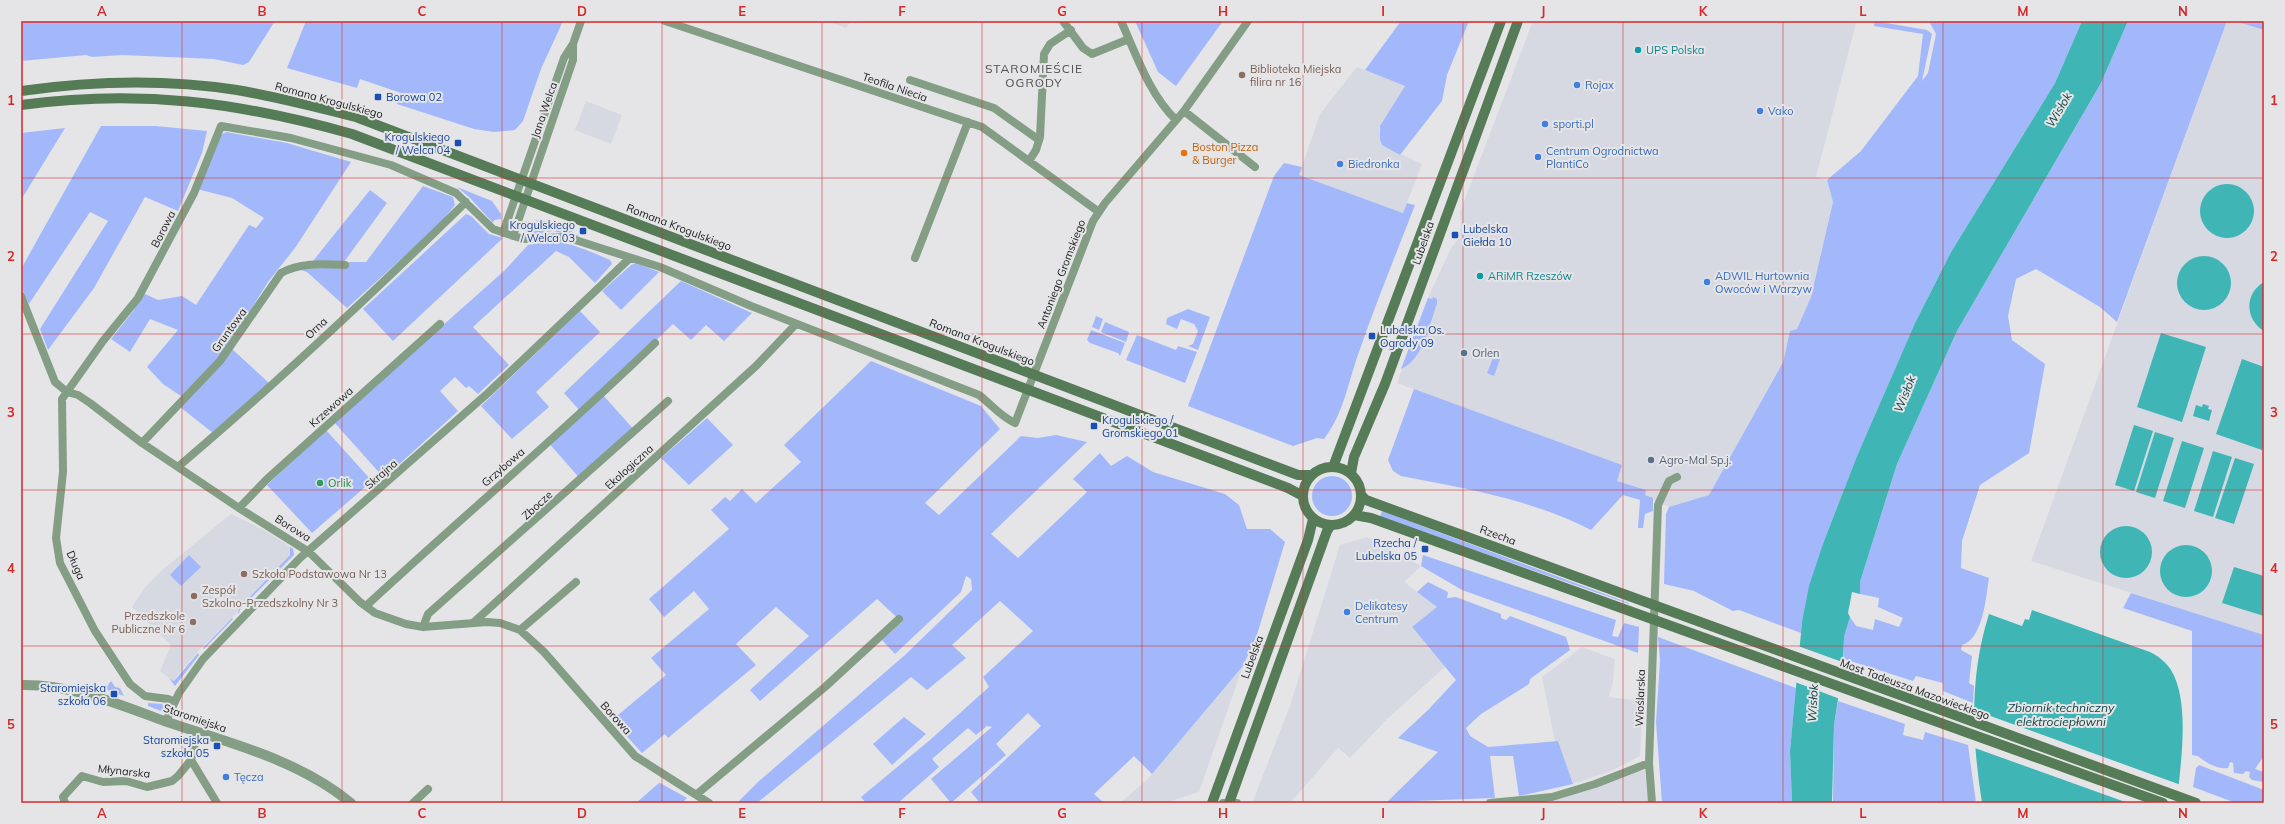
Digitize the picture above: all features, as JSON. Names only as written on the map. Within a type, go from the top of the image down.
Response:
[{"type":"main road","name":"Lubelska","points":[[1333,467],[1502,21]]},
{"type":"main road","name":"Lubelska","points":[[1351,473],[1354,457],[1384,384],[1518,21]]},
{"type":"main road","name":"Romana Krogulskiego","points":[[21,91],[87,84],[175,84],[235,90],[302,103],[356,117],[1298,475],[1311,476]]},
{"type":"main road","points":[[21,105],[88,99],[135,98],[193,101],[264,112],[370,140],[1288,488],[1303,496]]},
{"type":"main road","points":[[1333,467],[1351,473],[1359,485],[1361,495],[1360,506],[1354,515],[1346,522],[1331,525],[1313,518],[1306,509],[1303,496],[1304,486],[1311,476],[1323,468],[1333,467]]},
{"type":"main road","name":"Rzecha","points":[[1361,495],[1366,500],[1627,597]]},
{"type":"main road","name":"Most Tadeusza Mazowieckiego","points":[[1354,515],[1371,518],[1623,607],[2163,803]]},
{"type":"main road","name":"Lubelska","points":[[1212,803],[1308,540],[1313,518]]},
{"type":"main road","points":[[1229,803],[1327,531],[1331,525]]},
{"type":"main road","name":"Most Tadeusza Mazowieckiego","points":[[1627,597],[2196,803]]},
{"type":"street","name":"Jana Welca","points":[[503,233],[515,194],[564,58],[573,44],[581,21]]},
{"type":"street","name":"Teofila Niecia","points":[[665,21],[968,122],[992,133],[1099,212]]},
{"type":"street","points":[[1064,21],[1083,48],[1092,54],[1129,39]]},
{"type":"street","points":[[1121,21],[1151,86],[1162,104],[1176,120]]},
{"type":"street","name":"Antoniego Gromskiego","points":[[796,324],[979,395],[989,402],[998,414],[1015,423],[1090,228],[1099,212],[1184,111],[1248,21]]},
{"type":"street","points":[[1029,161],[1036,150],[1039,140],[1044,54],[1050,44],[1071,30]]},
{"type":"street","name":"Jana Welca","points":[[513,236],[573,60],[573,44]]},
{"type":"street","points":[[910,80],[994,108],[1039,140]]},
{"type":"street","points":[[1184,111],[1255,167]]},
{"type":"street","points":[[915,258],[968,122]]},
{"type":"street","name":"Borowa","points":[[67,392],[103,341],[138,298],[194,193],[221,126],[291,138],[380,162],[450,190],[466,202]]},
{"type":"street","points":[[466,202],[486,224],[503,233],[533,239],[566,237],[684,276],[720,294],[796,324]]},
{"type":"street","name":"Orna","points":[[179,466],[242,413],[397,270],[466,202]]},
{"type":"street","name":"Skrajna","points":[[166,721],[175,702],[203,659],[300,558],[309,552],[488,393],[630,258]]},
{"type":"street","name":"Gruntowa","points":[[142,442],[220,361],[281,273],[288,268],[316,264],[345,265]]},
{"type":"street","name":"Borowa","points":[[21,296],[55,382],[67,392],[78,395],[142,442],[239,508],[309,552],[366,606],[385,618],[406,624],[423,626],[500,623],[520,630],[544,652],[635,756],[664,776],[697,794],[709,803]]},
{"type":"street","name":"Krzewowa","points":[[239,508],[267,480],[440,324]]},
{"type":"street","name":"Ekologiczna","points":[[473,623],[756,366],[796,324]]},
{"type":"street","name":"Grzybowa","points":[[366,606],[426,549],[605,391],[655,343]]},
{"type":"street","name":"Długa","points":[[67,392],[62,399],[63,472],[56,538],[60,563],[95,631],[130,684],[138,692],[145,696],[168,699],[175,702]]},
{"type":"street","name":"Zbocze","points":[[423,626],[428,614],[668,400]]},
{"type":"street","name":"Wioślarska","points":[[1652,803],[1649,763],[1658,505],[1669,481],[1677,477]]},
{"type":"street","points":[[520,630],[576,582]]},
{"type":"street","points":[[697,794],[825,687],[899,619]]},
{"type":"street","name":"Staromiejska","points":[[21,685],[45,686],[80,692],[285,762],[320,780],[352,803]]},
{"type":"street","points":[[198,732],[191,760],[217,803]]},
{"type":"street","name":"Młynarska","points":[[65,803],[63,797],[65,792],[82,776],[103,782],[122,780],[152,786],[172,781],[191,760]]},
{"type":"street","points":[[1490,803],[1552,797],[1595,784],[1649,763]]},
{"type":"street","points":[[413,803],[428,789]]},
{"type":"shaded area","points":[[21,21],[275,21],[249,62],[243,65],[214,59],[122,55],[92,57],[86,55],[21,61]]},
{"type":"shaded area","points":[[306,21],[563,21],[541,69],[523,121],[515,130],[494,132],[474,129],[397,104],[401,93],[360,79],[357,88],[287,68]]},
{"type":"shaded area","points":[[827,21],[851,21],[846,28]]},
{"type":"shaded area","points":[[1135,21],[1223,21],[1176,86],[1158,72]]},
{"type":"shaded area","points":[[1401,21],[1469,21],[1447,75],[1442,101],[1400,155],[1382,145],[1380,139],[1380,126],[1405,86],[1365,70]]},
{"type":"shaded area","points":[[1533,21],[1850,21],[1856,23],[1816,177],[1827,180],[1833,202],[1811,297],[1797,329],[1790,331],[1783,361],[1709,495],[1669,507],[1644,495],[1646,490],[1617,481],[1621,465],[1397,383],[1428,298],[1451,248],[1456,242],[1461,228],[1460,212]]},
{"type":"shaded area","points":[[1875,21],[1927,30],[1932,34],[1922,81],[1928,73],[1936,34],[1929,21],[2082,21],[2055,83],[1951,252],[1915,323],[1857,456],[1824,541],[1802,622],[1801,633],[1739,610],[1733,611],[1694,591],[1664,584],[1666,514],[1669,507],[1709,495],[1783,362],[1790,331],[1797,329],[1811,297],[1833,202],[1827,180],[1861,151],[1918,76],[1923,34],[1874,26]]},
{"type":"shaded area","points":[[2128,21],[2227,21],[2117,322],[2100,307],[2036,269],[2016,279],[2008,316],[2012,340],[2045,364],[2029,453],[1980,485],[1962,541],[1961,568],[1989,578],[1985,606],[1979,626],[1975,635],[1962,645],[1961,650],[1972,656],[1969,683],[1974,686],[1973,703],[1943,691],[1943,683],[1916,676],[1913,681],[1844,659],[1844,637],[1850,617],[1856,626],[1873,630],[1875,619],[1899,627],[1903,618],[1878,607],[1879,598],[1860,594],[1860,582],[1897,464],[1957,331],[2101,83]]},
{"type":"shaded area","points":[[2227,21],[2234,21],[2264,30],[2264,635],[2031,561]]},
{"type":"shaded area","points":[[2235,21],[2264,21],[2264,30]]},
{"type":"shaded area","points":[[1357,67],[1405,86],[1380,126],[1379,131],[1382,145],[1422,164],[1403,213],[1299,175],[1320,114]]},
{"type":"shaded area","points":[[586,101],[622,115],[611,144],[575,130]]},
{"type":"shaded area","points":[[101,126],[156,126],[207,131],[202,153],[178,211],[145,197],[94,288],[48,350],[40,329],[108,221],[90,212],[29,304],[21,287],[21,269]]},
{"type":"shaded area","points":[[65,128],[21,200],[21,133]]},
{"type":"shaded area","points":[[226,132],[287,143],[351,162],[295,248],[268,282],[228,346],[184,398],[163,384],[147,367],[178,330],[150,319],[130,352],[111,339],[134,310],[143,293],[158,300],[182,296],[196,305],[249,225],[256,228],[264,218],[232,198],[197,189],[221,135]]},
{"type":"shaded area","points":[[1284,163],[1302,167],[1299,175],[1403,213],[1407,203],[1415,205],[1372,315],[1341,408],[1331,429],[1324,439],[1317,438],[1293,446],[1188,406],[1274,176]]},
{"type":"shaded area","points":[[423,186],[453,197],[455,205],[439,225],[347,308],[307,272],[298,269],[346,267],[349,262],[366,262]]},
{"type":"shaded area","points":[[457,187],[492,201],[501,214],[501,219],[494,220],[493,223],[469,197]]},
{"type":"shaded area","points":[[370,190],[387,203],[344,262],[313,261]]},
{"type":"shaded area","points":[[466,214],[471,216],[489,234],[503,238],[393,341],[363,309]]},
{"type":"shaded area","points":[[542,220],[573,232],[580,237],[553,231],[530,235],[530,232],[523,229],[522,224],[524,222]]},
{"type":"shaded area","points":[[554,241],[589,251],[610,260],[612,264],[595,283],[569,257],[556,251],[473,327],[509,365],[478,394],[469,386],[466,388],[455,377],[440,391],[458,411],[384,478],[334,422],[504,271],[528,245]]},
{"type":"shaded area","points":[[636,263],[659,272],[621,310],[602,291],[631,265]]},
{"type":"shaded area","points":[[681,281],[752,313],[724,341],[706,325],[691,340],[673,324],[627,368],[603,395],[636,432],[582,481],[547,441],[580,411],[564,393]]},
{"type":"shaded area","points":[[1433,297],[1437,299],[1437,304],[1420,350],[1409,364],[1401,369],[1428,298],[1432,299]]},
{"type":"shaded area","points":[[1188,309],[1210,317],[1198,350],[1188,346],[1193,344],[1198,331],[1194,324],[1181,319],[1177,329],[1166,324],[1167,318]]},
{"type":"shaded area","points":[[580,311],[600,332],[536,392],[549,407],[512,439],[481,406]]},
{"type":"shaded area","points":[[1096,316],[1103,319],[1099,330],[1092,327]]},
{"type":"shaded area","points":[[1105,322],[1129,332],[1126,342],[1101,332]]},
{"type":"shaded area","points":[[1091,330],[1125,343],[1120,356],[1118,353],[1090,343],[1087,340]]},
{"type":"shaded area","points":[[1137,335],[1176,350],[1178,346],[1197,352],[1185,383],[1126,360]]},
{"type":"shaded area","points":[[232,349],[269,383],[213,433],[180,407]]},
{"type":"shaded area","points":[[1496,350],[1500,359],[1494,376],[1487,373]]},
{"type":"shaded area","points":[[871,361],[981,406],[1000,429],[925,503],[939,515],[1021,436],[1038,438],[1056,435],[1087,442],[991,534],[1018,558],[1087,492],[1073,479],[1100,453],[1111,466],[1127,456],[1153,472],[1225,494],[1239,505],[1247,529],[1270,529],[1285,542],[1256,638],[1243,666],[1152,774],[1134,756],[1094,794],[1104,803],[980,803],[971,792],[1041,726],[1028,713],[996,744],[1006,755],[951,803],[931,779],[992,727],[987,726],[976,735],[968,728],[932,759],[939,767],[898,803],[866,803],[861,797],[930,740],[989,687],[983,677],[1033,631],[1000,601],[952,645],[966,658],[927,690],[911,677],[757,803],[737,803],[758,782],[905,655],[972,590],[971,579],[966,576],[961,592],[895,654],[882,640],[902,622],[877,599],[760,701],[750,690],[809,636],[776,607],[736,644],[756,665],[668,738],[665,734],[642,753],[612,720],[666,675],[651,658],[709,609],[694,591],[664,617],[649,599],[729,529],[711,510],[725,497],[730,501],[742,489],[756,503],[801,462],[784,445]]},
{"type":"shaded area","points":[[1414,389],[1622,465],[1617,481],[1646,490],[1645,495],[1653,498],[1653,511],[1645,514],[1643,528],[1638,528],[1640,500],[1623,495],[1591,530],[1546,511],[1498,496],[1401,476],[1393,471],[1388,460]]},
{"type":"shaded area","points":[[707,418],[733,445],[689,485],[661,458]]},
{"type":"shaded area","name":"Orlik","points":[[326,430],[372,481],[312,533],[267,485]]},
{"type":"shaded area","points":[[1332,476],[1346,482],[1352,496],[1346,510],[1332,516],[1318,510],[1312,496],[1318,482]]},
{"type":"shaded area","points":[[1382,511],[1629,603],[1629,604],[1380,517]]},
{"type":"shaded area","name":"Zespół Szkolno-Przedszkolny Nr 3","points":[[231,514],[264,530],[290,547],[290,555],[239,607],[239,611],[199,650],[173,681],[160,671],[171,645],[132,607],[146,586],[161,571]]},
{"type":"shaded area","points":[[265,529],[293,549],[294,555],[241,608],[238,615],[239,608],[290,555],[290,547]]},
{"type":"shaded area","points":[[1367,537],[1421,566],[1404,582],[1437,607],[1412,628],[1445,667],[1387,719],[1350,758],[1338,748],[1291,802],[1253,801],[1290,706],[1340,545]]},
{"type":"shaded area","points":[[189,555],[201,567],[181,586],[170,575]]},
{"type":"shaded area","points":[[1423,555],[1616,620],[1612,636],[1618,637],[1624,623],[1639,627],[1638,653],[1462,590],[1421,566]]},
{"type":"shaded area","points":[[1428,582],[1448,592],[1447,598],[1456,597],[1501,614],[1501,618],[1506,620],[1510,616],[1566,637],[1570,650],[1530,679],[1529,684],[1481,714],[1466,728],[1470,736],[1488,747],[1558,741],[1573,784],[1519,796],[1513,756],[1490,756],[1495,798],[1387,802],[1438,752],[1398,738],[1428,710],[1456,680],[1412,627],[1437,607],[1417,592]]},
{"type":"shaded area","points":[[2131,593],[2264,635],[2264,756],[2255,769],[2264,772],[2264,782],[2252,780],[2249,777],[2250,772],[2246,771],[2243,774],[2234,773],[2233,763],[2230,762],[2228,768],[2220,768],[2204,761],[2198,756],[2192,755],[2192,631],[2123,608]]},
{"type":"shaded area","points":[[232,618],[233,619],[204,649],[203,648]]},
{"type":"shaded area","points":[[1658,637],[1796,688],[1790,751],[1792,803],[1662,803],[1656,722],[1660,661]]},
{"type":"shaded area","points":[[1582,647],[1615,659],[1613,682],[1609,697],[1643,701],[1640,756],[1611,771],[1573,784],[1558,742],[1555,742],[1542,677]]},
{"type":"shaded area","points":[[198,653],[199,655],[175,686],[169,678],[173,681],[175,680]]},
{"type":"shaded area","points":[[1243,666],[1199,792],[1165,803],[1120,803],[1148,779]]},
{"type":"shaded area","points":[[111,681],[115,687],[120,688],[124,696],[105,689]]},
{"type":"shaded area","points":[[1838,701],[1905,724],[1903,735],[1923,740],[1925,732],[1968,745],[1976,803],[1833,803],[1834,725]]},
{"type":"shaded area","points":[[148,703],[162,704],[164,708],[161,711],[148,706]]},
{"type":"shaded area","points":[[904,717],[926,734],[892,765],[873,744]]},
{"type":"shaded area","points":[[2199,765],[2264,790],[2264,803],[2236,803],[2193,787],[2196,768]]},
{"type":"shaded area","points":[[1636,771],[1645,771],[1648,803],[1552,803],[1552,800],[1595,788]]},
{"type":"shaded area","points":[[659,783],[687,798],[682,803],[636,803]]},
{"type":"water","name":"Wisłok","points":[[2082,21],[2128,21],[2101,83],[1957,331],[1897,464],[1860,582],[1860,594],[1852,592],[1848,613],[1850,617],[1844,637],[1843,666],[1834,725],[1832,803],[1792,803],[1790,751],[1802,622],[1809,586],[1824,541],[1857,456],[1915,323],[1951,252],[2055,83]]},
{"type":"water","points":[[2227,184],[2237,186],[2246,192],[2252,201],[2254,211],[2252,221],[2246,230],[2237,236],[2227,238],[2217,236],[2208,230],[2202,221],[2200,211],[2202,201],[2208,192],[2217,186]]},
{"type":"water","points":[[2199,256],[2209,256],[2219,260],[2227,268],[2231,278],[2231,288],[2227,298],[2219,306],[2209,310],[2199,310],[2189,306],[2181,298],[2177,288],[2177,278],[2181,268],[2189,260]]},
{"type":"water","points":[[2264,282],[2264,331],[2253,320],[2249,306],[2253,293],[2257,287]]},
{"type":"water","points":[[2161,333],[2206,347],[2182,422],[2137,407]]},
{"type":"water","points":[[2242,359],[2264,367],[2264,444],[2262,450],[2216,434]]},
{"type":"water","points":[[2203,404],[2209,406],[2208,409],[2212,410],[2209,421],[2193,416],[2196,405],[2202,407]]},
{"type":"water","points":[[2134,425],[2153,431],[2134,491],[2115,485]]},
{"type":"water","points":[[2155,432],[2174,438],[2155,498],[2136,492]]},
{"type":"water","points":[[2182,441],[2204,448],[2185,508],[2163,501]]},
{"type":"water","points":[[2213,451],[2232,457],[2213,517],[2194,511]]},
{"type":"water","points":[[2235,458],[2254,464],[2234,524],[2215,518]]},
{"type":"water","points":[[2126,526],[2136,528],[2144,534],[2150,542],[2152,552],[2150,562],[2144,570],[2136,576],[2126,578],[2116,576],[2108,570],[2102,562],[2100,552],[2102,542],[2108,534],[2116,528]]},
{"type":"water","points":[[2186,545],[2196,547],[2204,553],[2210,561],[2212,571],[2210,581],[2204,589],[2196,595],[2186,597],[2176,595],[2168,589],[2162,581],[2160,571],[2162,561],[2168,553],[2176,547]]},
{"type":"water","points":[[2234,567],[2264,576],[2264,616],[2222,603]]},
{"type":"water","name":"Zbiornik techniczny elektrociepłowni","points":[[2032,610],[2150,652],[2156,655],[2169,667],[2177,684],[2181,700],[2182,717],[2182,753],[2177,803],[1982,803],[1976,755],[1974,708],[1978,661],[1989,614],[2022,626],[2025,619],[2029,620]]},
{"type":"pier","points":[[1798,646],[1845,663],[1840,699],[1795,682]]},
{"type":"pier","points":[[1971,709],[2181,785],[2179,803],[2128,803],[1972,747]]},
{"type":"place","name":"UPS Polska","points":[[1638,50]]},
{"type":"place","name":"Biblioteka Miejska filira nr 16","points":[[1242,75]]},
{"type":"place","name":"Rojax","points":[[1577,85]]},
{"type":"place","name":"Borowa 02","points":[[378,97]]},
{"type":"place","name":"Vako","points":[[1760,111]]},
{"type":"place","name":"sporti.pl","points":[[1545,124]]},
{"type":"place","name":"Krogulskiego / Welca 04","points":[[458,143]]},
{"type":"place","name":"Boston Pizza & Burger","points":[[1184,153]]},
{"type":"place","name":"Centrum Ogrodnictwa PlantiCo","points":[[1538,157]]},
{"type":"place","name":"Biedronka","points":[[1340,164]]},
{"type":"place","name":"Krogulskiego / Welca 03","points":[[583,231]]},
{"type":"place","name":"Lubelska Giełda 10","points":[[1455,235]]},
{"type":"place","name":"ARiMR Rzeszów","points":[[1480,276]]},
{"type":"place","name":"ADWIL Hurtownia Owoców i Warzyw","points":[[1707,282]]},
{"type":"place","name":"Lubelska Os. Ogrody 09","points":[[1372,336]]},
{"type":"place","name":"Orlen","points":[[1464,353]]},
{"type":"place","name":"Krogulskiego / Gromskiego 01","points":[[1094,426]]},
{"type":"place","name":"Agro-Mal Sp.j.","points":[[1651,460]]},
{"type":"place","name":"Orlik","points":[[320,483]]},
{"type":"place","name":"Rzecha / Lubelska 05","points":[[1425,549]]},
{"type":"place","name":"Szkoła Podstawowa Nr 13","points":[[244,574]]},
{"type":"place","name":"Zespół Szkolno-Przedszkolny Nr 3","points":[[194,596]]},
{"type":"place","name":"Delikatesy Centrum","points":[[1347,612]]},
{"type":"place","name":"Przedszkole Publiczne Nr 6","points":[[193,622]]},
{"type":"place","name":"Staromiejska szkoła 06","points":[[114,694]]},
{"type":"place","name":"Staromiejska szkoła 05","points":[[217,746]]},
{"type":"place","name":"Tęcza","points":[[226,777]]},
{"type":"district","name":"STAROMIEŚCIE OGRODY","points":[[1034,76]]}]
